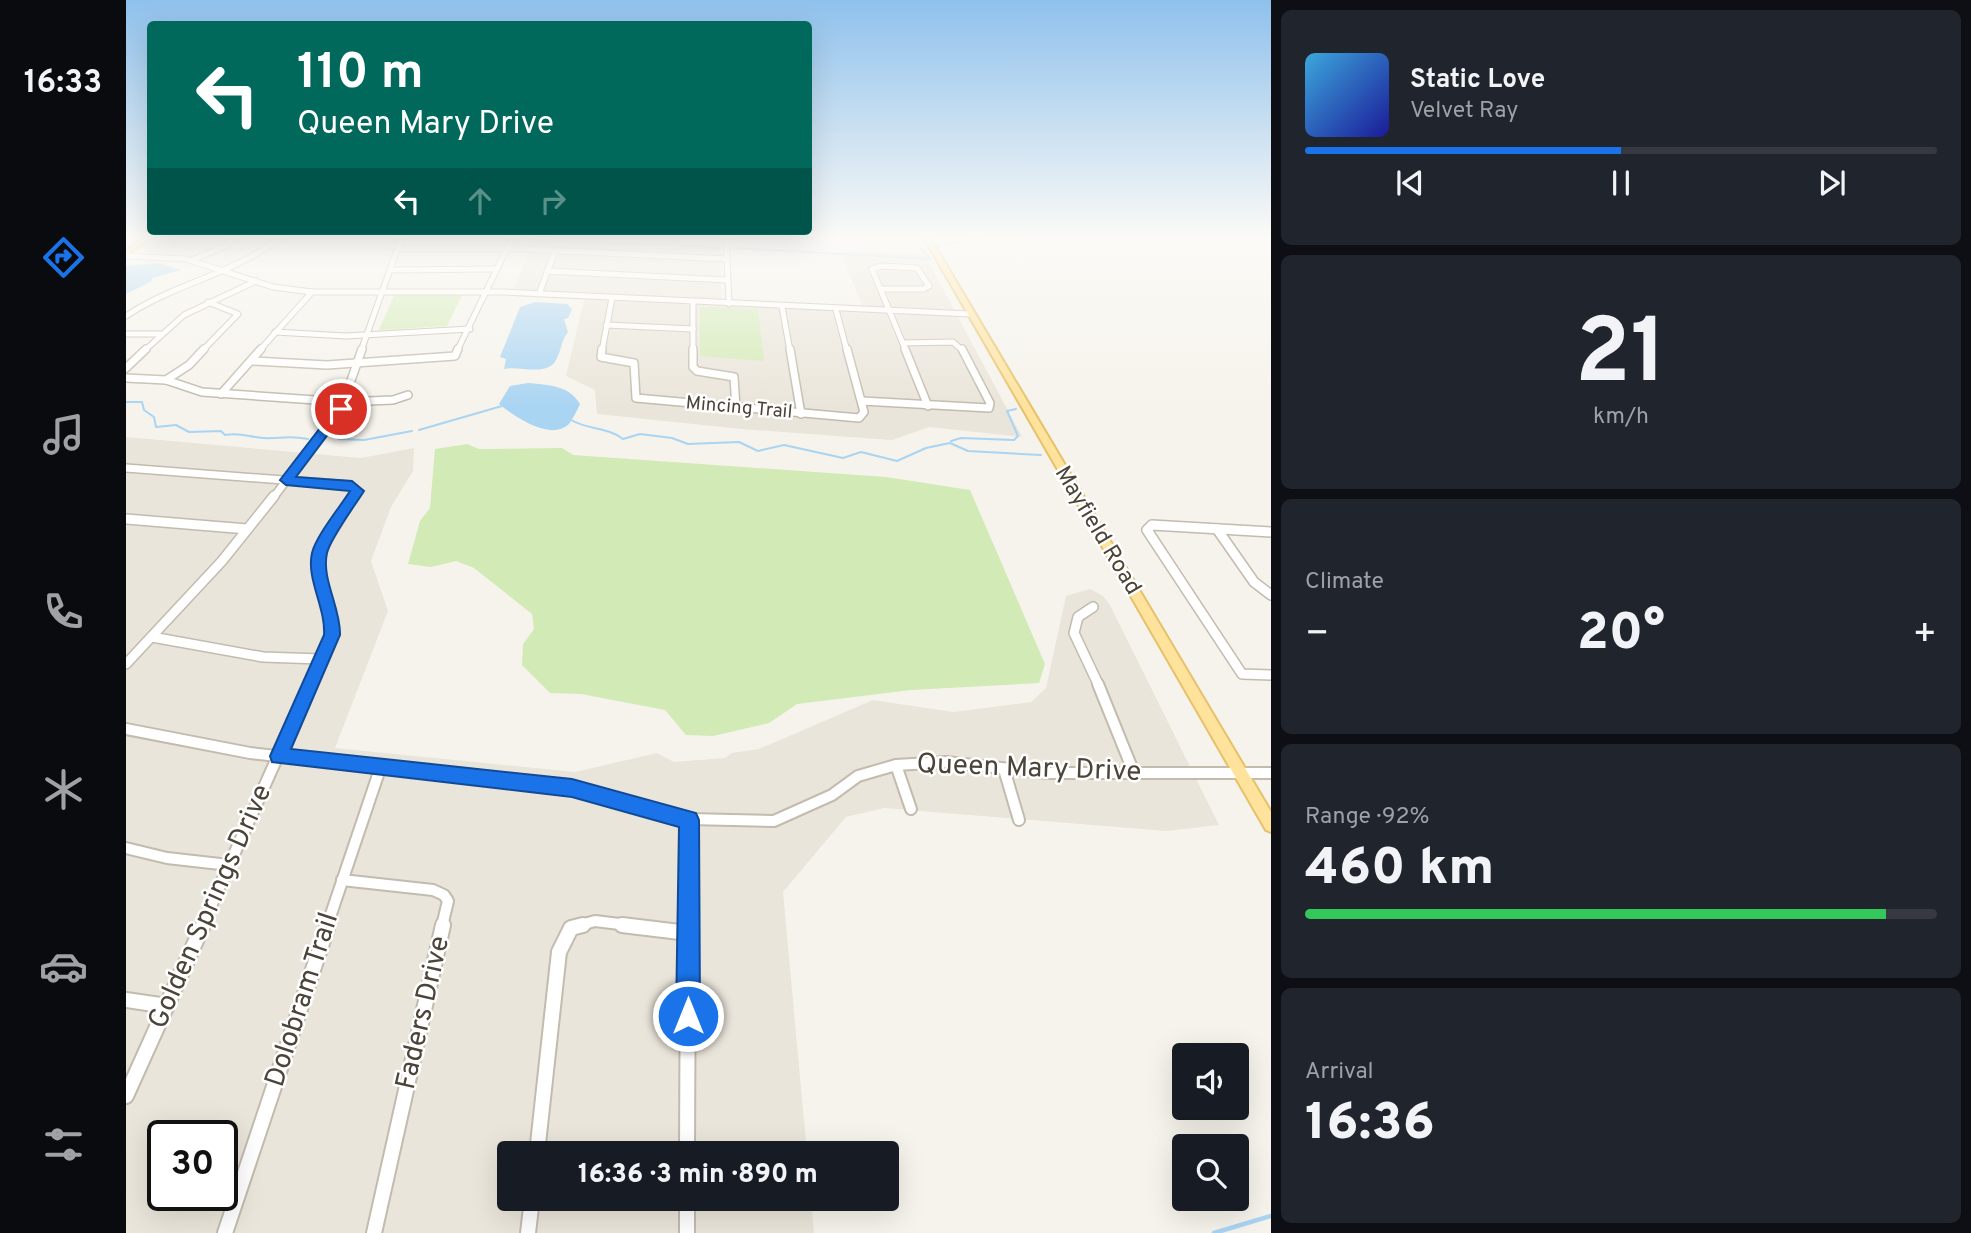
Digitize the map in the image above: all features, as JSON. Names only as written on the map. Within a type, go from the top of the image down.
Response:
[{"type":"main road","name":"Mayfield Road","points":[[958,294],[1271,825]]},
{"type":"street","points":[[126,316],[169,294]]},
{"type":"street","points":[[126,368],[184,315],[227,294]]},
{"type":"street","points":[[220,394],[253,361],[311,294]]},
{"type":"street","points":[[126,664],[247,529],[320,440],[344,402],[382,294]]},
{"type":"street","points":[[253,361],[322,365],[452,357],[459,352],[486,294]]},
{"type":"street","points":[[527,294],[891,313],[970,314]]},
{"type":"street","points":[[728,294],[729,304]]},
{"type":"street","points":[[883,294],[928,406]]},
{"type":"street","name":"Mincing Trail","points":[[612,298],[601,357],[634,363],[635,398],[859,418],[864,415],[862,401]]},
{"type":"street","points":[[166,380],[189,365],[238,314],[208,302]]},
{"type":"street","points":[[693,302],[694,368],[733,377],[736,408]]},
{"type":"street","points":[[782,307],[801,414]]},
{"type":"street","points":[[836,310],[862,401],[982,410],[990,406],[960,346],[953,342],[903,343]]},
{"type":"street","points":[[607,325],[693,330]]},
{"type":"street","points":[[275,332],[367,334],[470,329]]},
{"type":"street","points":[[126,334],[162,334]]},
{"type":"street","points":[[126,378],[166,380],[187,389],[220,394],[344,402],[393,400],[408,395]]},
{"type":"street","points":[[126,468],[286,480]]},
{"type":"street","name":"Golden Springs Drive","points":[[126,1096],[332,635],[333,622],[318,557],[326,538],[356,489],[352,485],[286,480]]},
{"type":"street","points":[[126,519],[247,529]]},
{"type":"street","points":[[1271,533],[1152,525],[1147,530],[1242,674],[1271,675]]},
{"type":"street","points":[[1217,529],[1254,582],[1271,594]]},
{"type":"street","points":[[1093,607],[1075,620],[1074,633],[1111,711],[1134,773]]},
{"type":"street","points":[[152,637],[263,657],[321,659]]},
{"type":"street","name":"Queen Mary Drive","points":[[126,729],[218,748],[572,788],[689,820],[774,821],[832,795],[858,776],[896,765],[946,762],[1048,773],[1271,773]]},
{"type":"street","points":[[896,765],[911,809]]},
{"type":"street","name":"Dolobram Trail","points":[[225,1233],[381,766]]},
{"type":"street","points":[[1004,769],[1019,820]]},
{"type":"street","points":[[687,1141],[689,820]]},
{"type":"street","points":[[126,848],[167,858],[229,864]]},
{"type":"street","name":"Faders Drive","points":[[342,880],[433,890],[444,895],[448,901],[374,1233]]},
{"type":"street","points":[[538,1141],[559,952],[571,928],[595,921],[688,933]]},
{"type":"street","points":[[126,1000],[167,1006]]},
{"type":"street","points":[[528,1233],[531,1211]]},
{"type":"street","points":[[687,1211],[687,1233]]},
{"type":"shaded area","points":[[512,294],[721,294],[721,300],[863,307],[858,294],[946,294],[1022,437],[929,427],[892,440],[741,429],[597,414],[595,390],[566,376],[584,300],[511,296]]},
{"type":"shaded area","points":[[126,437],[361,458],[414,448],[413,471],[391,507],[371,561],[388,611],[335,748],[575,772],[657,753],[674,762],[725,758],[732,753],[759,749],[873,700],[953,712],[1031,702],[1046,688],[1066,596],[1090,589],[1103,596],[1110,605],[1219,825],[1166,831],[884,808],[846,817],[783,892],[806,1141],[497,1141],[497,1211],[812,1211],[814,1233],[126,1233]]},
{"type":"green space","points":[[394,295],[462,295],[447,326],[379,330]]},
{"type":"green space","points":[[700,307],[758,309],[764,361],[700,356]]},
{"type":"green space","points":[[467,444],[479,449],[562,448],[573,455],[886,477],[970,490],[1045,664],[1039,683],[911,690],[797,704],[769,723],[713,736],[686,735],[665,710],[581,694],[550,693],[522,665],[523,644],[534,629],[532,614],[474,568],[456,561],[431,567],[408,564],[420,521],[430,508],[435,449]]},
{"type":"water","points":[[535,302],[567,304],[572,309],[568,318],[564,319],[568,332],[557,358],[548,368],[504,369],[506,359],[500,357],[520,307]]},
{"type":"water","points":[[528,383],[557,387],[575,398],[580,404],[569,424],[561,429],[542,429],[499,404],[510,386]]},
{"type":"waterway","points":[[126,402],[142,402],[144,410],[154,417],[156,427],[176,425],[189,432],[221,431],[225,435],[308,439]]},
{"type":"waterway","points":[[419,430],[502,406]]},
{"type":"waterway","points":[[951,441],[961,438],[1014,440],[1018,436],[1007,411],[1016,409]]},
{"type":"waterway","points":[[571,420],[611,432],[623,439],[640,434],[672,438],[688,444],[739,442],[758,451],[784,445],[843,458],[861,452],[897,461],[926,448],[950,443],[968,451],[1041,455]]},
{"type":"waterway","points":[[339,439],[364,440],[412,431]]},
{"type":"waterway","points":[[1214,1233],[1271,1216]]},
{"type":"route","points":[[341,409],[320,440],[286,480],[352,485],[357,491],[326,538],[318,557],[333,618],[332,635],[279,756],[572,788],[689,820],[688,1016]]}]
